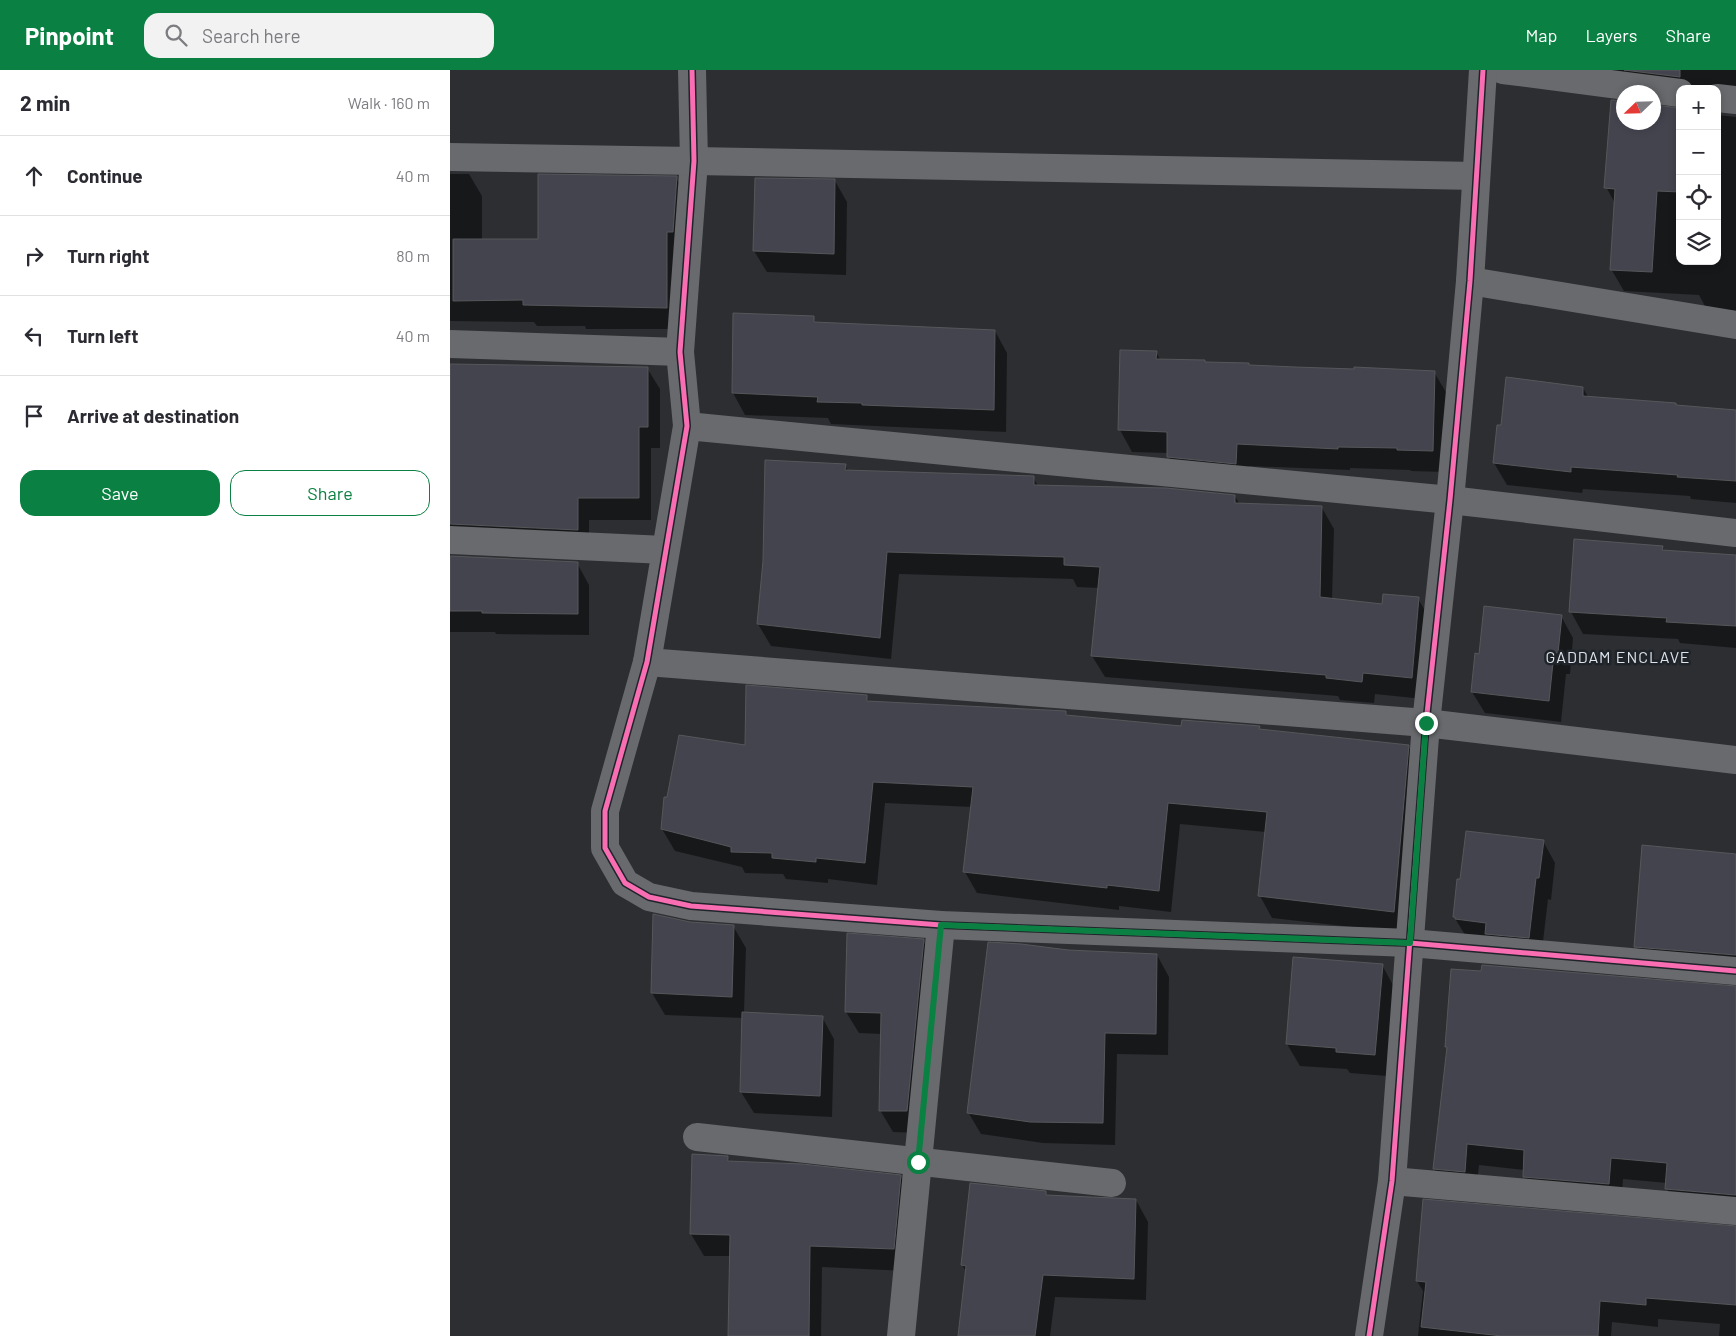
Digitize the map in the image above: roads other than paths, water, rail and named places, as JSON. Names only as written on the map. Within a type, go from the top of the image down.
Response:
[{"type":"street","points":[[692,70],[694,160],[680,352],[687,426],[646,662],[604,811],[605,848],[625,883],[649,897],[691,906],[941,925],[1410,943],[1736,971]]},
{"type":"street","points":[[1369,1336],[1392,1181],[1426,723],[1450,500],[1470,281],[1484,70]]},
{"type":"street","points":[[1502,70],[1676,92]]},
{"type":"street","points":[[1721,98],[1736,100]]},
{"type":"street","points":[[450,157],[694,160],[1476,176]]},
{"type":"street","points":[[1470,281],[1736,325]]},
{"type":"street","points":[[450,344],[680,352]]},
{"type":"street","points":[[687,426],[1450,500],[1736,533]]},
{"type":"street","points":[[450,540],[665,550]]},
{"type":"street","points":[[646,662],[1426,723],[1736,760]]},
{"type":"street","points":[[901,1336],[941,925]]},
{"type":"street","points":[[696,1138],[1112,1183]]},
{"type":"street","points":[[1392,1181],[1736,1211]]},
{"type":"district","name":"GADDAM ENCLAVE","points":[[1618,657]]}]
